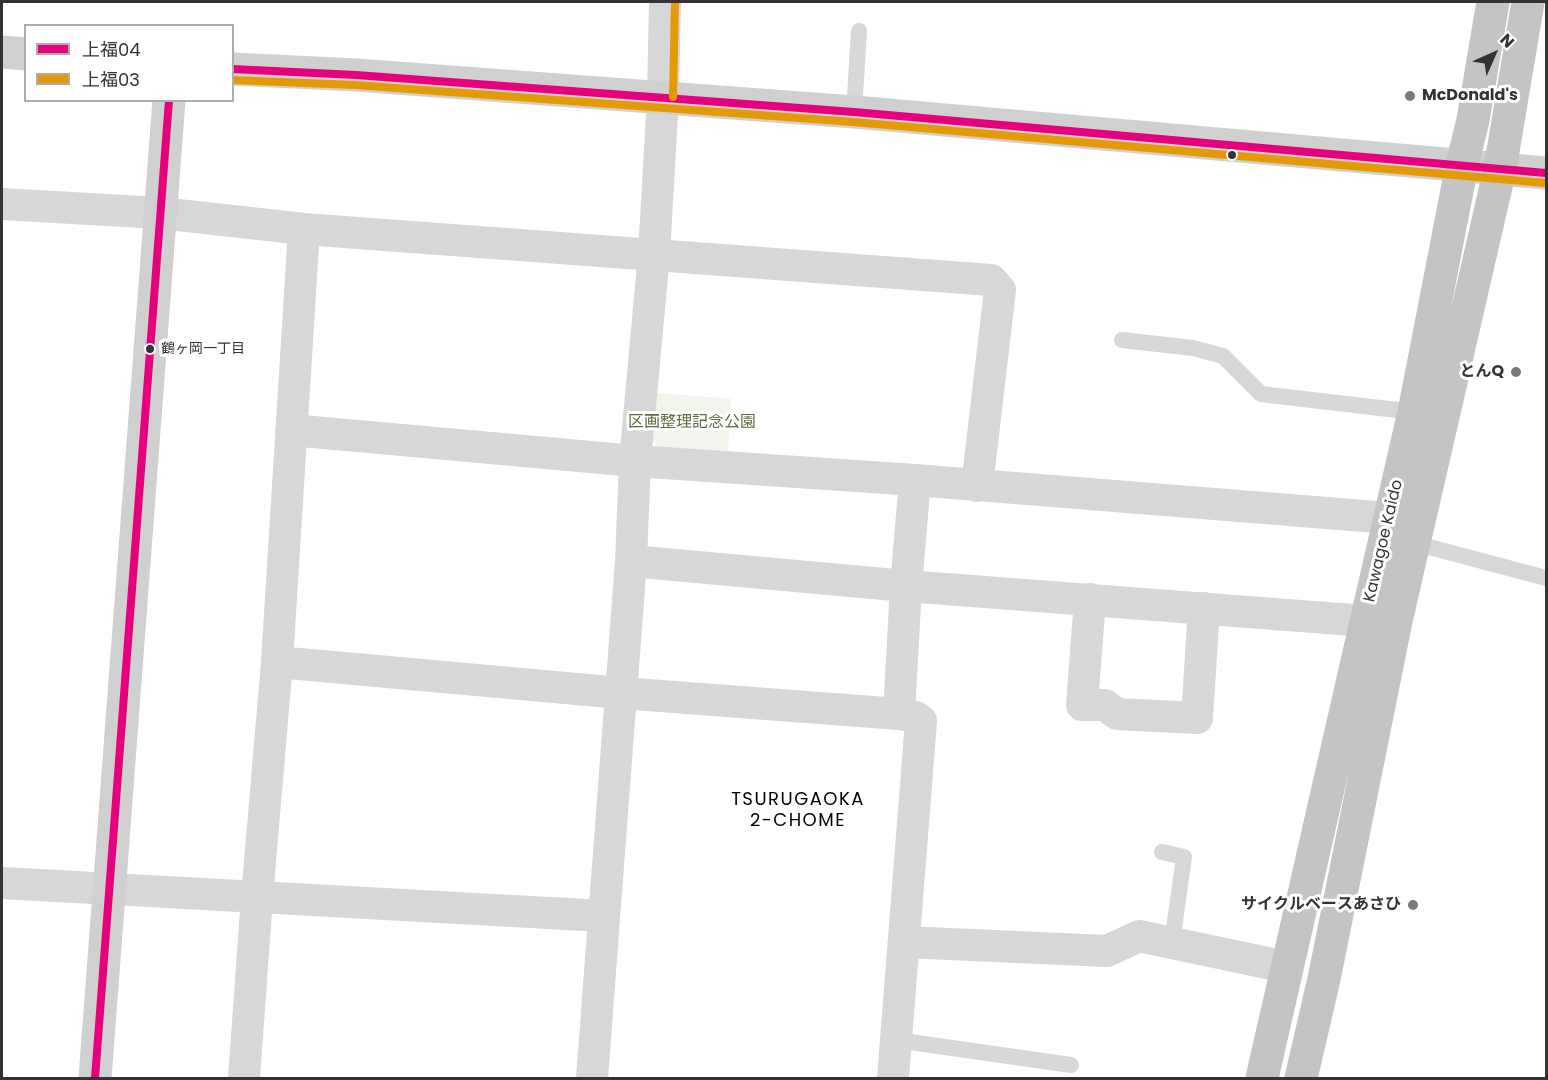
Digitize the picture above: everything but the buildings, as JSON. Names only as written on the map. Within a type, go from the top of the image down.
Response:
[{"type":"highway","name":"Kawagoe Kaido","points":[[1262,1078],[1414,412],[1462,165],[1473,120],[1493,2]]},
{"type":"highway","name":"Kawagoe Kaido","points":[[1301,1078],[1324,980],[1394,633],[1500,169],[1534,9]]},
{"type":"street","points":[[592,1078],[631,561],[635,461],[654,254],[663,97],[665,2]]},
{"type":"street","points":[[2,52],[24,54]]},
{"type":"street","points":[[234,69],[356,75],[854,112],[1546,174]]},
{"type":"street","points":[[95,1078],[169,102]]},
{"type":"street","points":[[2,204],[160,213],[304,229],[991,280],[999,290],[977,486]]},
{"type":"street","points":[[244,1078],[278,662],[304,229]]},
{"type":"street","points":[[291,430],[635,461],[915,480],[1389,518]]},
{"type":"street","points":[[899,714],[915,480]]},
{"type":"street","points":[[631,561],[906,586],[1366,621]]},
{"type":"street","points":[[1090,599],[1082,705],[1105,705],[1117,714],[1197,718],[1204,608]]},
{"type":"street","points":[[278,662],[916,717],[921,721],[893,1078]]},
{"type":"street","points":[[2,883],[604,916]]},
{"type":"street","points":[[904,942],[1107,951],[1139,936],[1286,967]]},
{"type":"lane","points":[[854,112],[859,31]]},
{"type":"lane","points":[[1122,340],[1193,348],[1223,356],[1261,394],[1414,412]]},
{"type":"lane","points":[[1414,543],[1546,578]]},
{"type":"lane","points":[[1162,852],[1184,857],[1172,943]]},
{"type":"lane","points":[[896,1040],[1071,1065]]},
{"type":"green space","name":"区画整理記念公園","points":[[657,393],[731,399],[728,454],[660,449],[653,441]]},
{"type":"transit line","name":"上福03","points":[[673,97],[675,2]]},
{"type":"transit line","name":"上福04","points":[[234,69],[356,75],[854,112],[1546,173]]},
{"type":"transit line","name":"上福03","points":[[234,80],[355,85],[853,122],[1545,183]]},
{"type":"transit line","name":"上福04","points":[[95,1078],[169,102]]},
{"type":"place","name":"McDonald's","points":[[1410,96]]},
{"type":"place","name":"鶴ヶ岡一丁目","points":[[150,349]]},
{"type":"place","name":"とんQ","points":[[1516,372]]},
{"type":"place","name":"サイクルベースあさひ","points":[[1413,905]]},
{"type":"district","name":"TSURUGAOKA 2-CHOME","points":[[798,810]]}]
